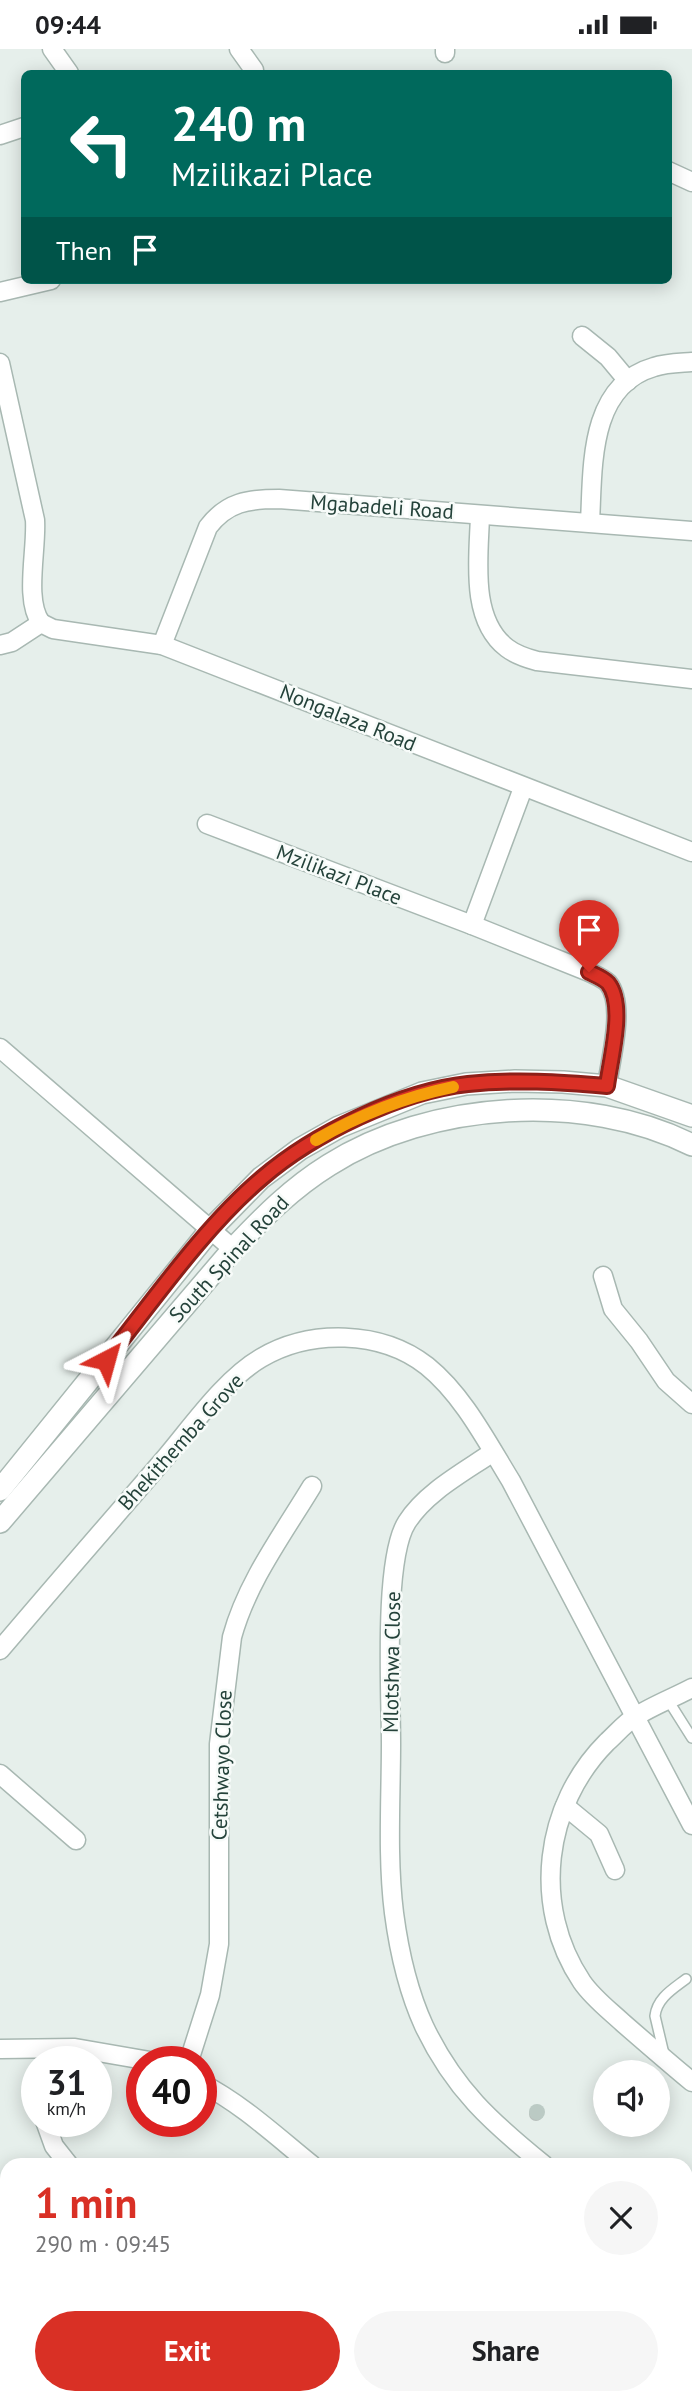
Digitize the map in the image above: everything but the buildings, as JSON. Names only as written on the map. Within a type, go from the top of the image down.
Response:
[{"type":"street","points":[[51,49],[67,70]]},
{"type":"street","points":[[239,49],[254,70]]},
{"type":"street","points":[[0,135],[21,128]]},
{"type":"street","points":[[672,173],[692,182]]},
{"type":"street","points":[[0,292],[34,284]]},
{"type":"street","points":[[582,336],[608,357],[628,381]]},
{"type":"street","points":[[590,522],[595,442],[600,422],[612,400],[628,381],[653,367],[692,362]]},
{"type":"street","points":[[0,363],[35,520],[31,597],[34,612],[41,624],[12,642],[0,645]]},
{"type":"street","name":"Mgabadeli Road","points":[[162,645],[204,534],[216,516],[229,506],[243,501],[279,499],[692,531]]},
{"type":"street","points":[[480,515],[478,573],[481,600],[486,618],[505,647],[519,656],[537,661],[692,679]]},
{"type":"street","name":"Nongalaza Road","points":[[41,624],[54,629],[162,645],[692,852]]},
{"type":"street","points":[[472,925],[523,788]]},
{"type":"street","name":"Mzilikazi Place","points":[[207,824],[472,925],[589,972],[607,982],[612,991],[616,1021],[607,1086]]},
{"type":"street","points":[[0,1048],[233,1249]]},
{"type":"street","name":"South Spinal Road","points":[[0,1490],[211,1230],[261,1178],[300,1149],[340,1126],[422,1094],[466,1084],[514,1081],[607,1086],[692,1116]]},
{"type":"street","name":"South Spinal Road","points":[[0,1522],[233,1249],[295,1188],[331,1164],[374,1142],[425,1125],[464,1116],[547,1109],[604,1115],[649,1128],[692,1145]]},
{"type":"street","points":[[603,1276],[613,1309],[666,1381],[692,1404]]},
{"type":"street","name":"Bhekithemba Grove","points":[[0,1650],[216,1399],[260,1359],[287,1346],[312,1339],[337,1337],[365,1340],[407,1353],[426,1365],[455,1395],[493,1452]]},
{"type":"street","points":[[493,1452],[511,1481],[692,1825]]},
{"type":"street","name":"Mlotshwa Close","points":[[493,1452],[457,1476],[416,1511],[405,1524],[399,1540],[391,1595],[391,1856],[394,1912],[411,1994],[444,2061],[473,2102],[536,2158]]},
{"type":"street","name":"Cetshwayo Close","points":[[195,2046],[210,1995],[219,1944],[219,1744],[232,1637],[258,1576],[312,1486]]},
{"type":"street","points":[[666,2060],[600,2003],[582,1983],[556,1924],[549,1878],[553,1844],[571,1789],[582,1770],[634,1717],[692,1688]]},
{"type":"street","points":[[0,1774],[76,1840]]},
{"type":"street","points":[[565,1806],[598,1834],[615,1870]]},
{"type":"street","points":[[0,2049],[21,2052]]},
{"type":"street","points":[[670,2063],[692,2082]]},
{"type":"street","points":[[217,2091],[252,2115],[304,2158]]},
{"type":"street","points":[[51,2137],[63,2158]]},
{"type":"lane","points":[[668,1700],[692,1738]]},
{"type":"lane","points":[[666,2060],[655,2016],[656,2010],[662,1999],[686,1979]]},
{"type":"slow traffic","points":[[316,1140],[340,1126],[380,1109],[422,1094],[453,1087]]},
{"type":"route","points":[[106,1360],[211,1230],[261,1178],[300,1149],[340,1126],[422,1094],[466,1084],[514,1081],[607,1086],[616,1006],[607,982],[589,972]]}]
